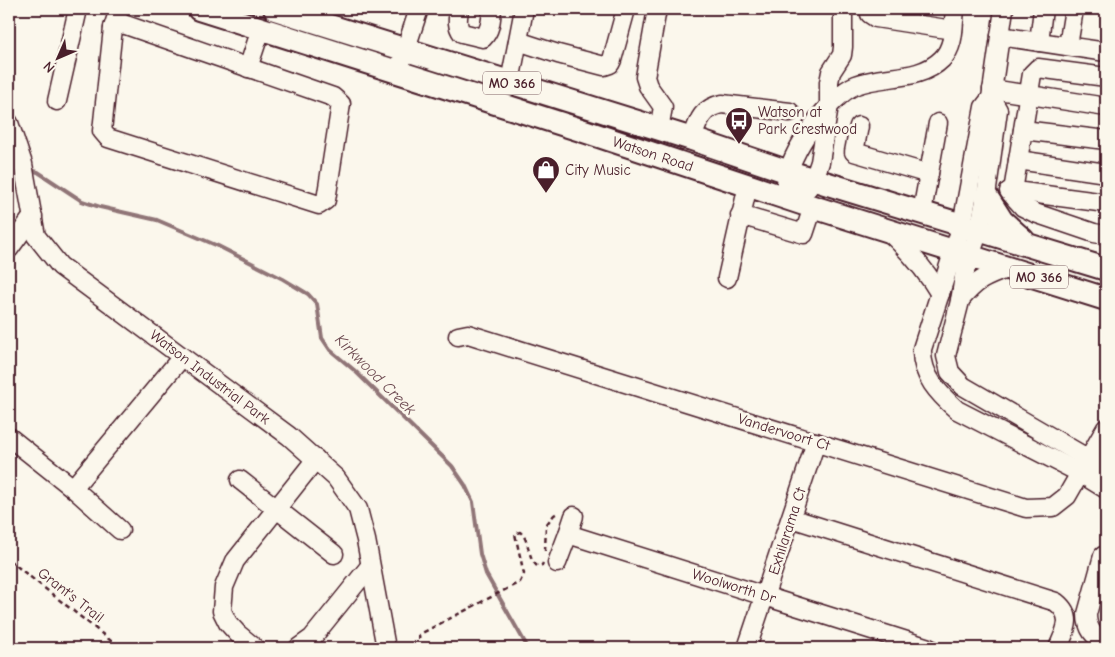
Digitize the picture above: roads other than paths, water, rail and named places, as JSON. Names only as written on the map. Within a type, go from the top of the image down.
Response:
[{"type":"main road","name":"Watson Road","points":[[199,9],[1106,299]]},
{"type":"main road","name":"Watson Road","points":[[275,9],[318,15],[406,50],[659,129],[789,172],[1106,269]]},
{"type":"main road","points":[[986,196],[1002,221],[1029,245]]},
{"type":"street","points":[[57,101],[78,9]]},
{"type":"street","points":[[113,28],[123,24],[333,98],[340,104],[326,200],[319,205],[108,138],[102,131],[113,28],[119,9]]},
{"type":"street","points":[[398,72],[419,9]]},
{"type":"street","points":[[459,9],[457,21],[458,28],[462,33],[483,38],[489,28],[492,9]]},
{"type":"street","points":[[510,82],[524,9]]},
{"type":"street","points":[[518,41],[604,66],[610,64],[612,60],[626,9]]},
{"type":"street","points":[[657,9],[645,77],[648,86],[663,107],[659,129]]},
{"type":"street","points":[[843,9],[844,46],[842,55],[831,72],[829,105],[820,162],[814,179],[808,188],[789,199],[786,185],[794,154],[829,105],[856,85],[908,76],[930,69],[943,58],[951,46],[955,9]]},
{"type":"street","points":[[870,9],[870,14],[876,18],[953,30]]},
{"type":"street","points":[[971,227],[984,107],[992,94],[1004,9]]},
{"type":"street","points":[[1039,42],[1043,9]]},
{"type":"street","points":[[1068,46],[1074,9]]},
{"type":"street","points":[[248,68],[261,28]]},
{"type":"street","points":[[1000,36],[1068,46],[1106,47]]},
{"type":"street","points":[[1018,158],[1032,74],[1038,68],[1106,77]]},
{"type":"street","points":[[992,94],[1028,95],[1106,107]]},
{"type":"street","points":[[992,94],[998,110],[986,196],[971,227],[963,253],[940,294],[922,349],[922,357],[928,376],[940,395],[957,410],[1084,465],[1106,469]]},
{"type":"street","points":[[692,140],[699,120],[712,106],[722,104],[790,112]]},
{"type":"street","name":"Watson Industrial Park","points":[[9,123],[24,171],[36,236],[60,266],[289,436],[336,478],[358,509],[386,648]]},
{"type":"street","points":[[922,212],[938,123]]},
{"type":"street","points":[[859,126],[854,152],[929,174]]},
{"type":"street","points":[[1023,130],[1106,140]]},
{"type":"street","points":[[1106,172],[1018,158],[1005,166],[1004,181],[1007,190],[1016,195],[1106,203]]},
{"type":"street","points":[[727,278],[748,185]]},
{"type":"street","points":[[1016,195],[1023,207],[1035,213],[1094,233],[1106,235]]},
{"type":"street","points":[[740,214],[804,234],[813,206]]},
{"type":"street","points":[[9,249],[33,216]]},
{"type":"street","points":[[885,229],[910,252],[940,294]]},
{"type":"street","points":[[963,253],[965,271],[960,301],[946,356],[950,372],[963,386],[1084,465],[1106,489]]},
{"type":"street","points":[[960,301],[983,278],[1009,268]]},
{"type":"street","name":"Vandervoort Ct","points":[[458,336],[468,334],[1026,508],[1053,507],[1067,496],[1106,428]]},
{"type":"street","points":[[73,488],[182,357]]},
{"type":"street","points":[[922,357],[948,363]]},
{"type":"street","points":[[9,437],[73,488],[120,530]]},
{"type":"street","name":"Exhilarama Ct","points":[[747,648],[816,442]]},
{"type":"street","points":[[255,648],[228,623],[222,611],[224,588],[235,561],[316,459]]},
{"type":"street","points":[[240,480],[274,512],[334,554]]},
{"type":"street","points":[[549,558],[568,534],[574,516]]},
{"type":"street","points":[[791,518],[1056,602],[1063,608],[1067,624],[1058,648]]},
{"type":"street","name":"Woolworth Dr","points":[[568,534],[929,648]]},
{"type":"street","points":[[1103,556],[1087,614],[1087,622],[1094,637],[1106,644]]},
{"type":"street","points":[[298,648],[312,638],[370,566]]},
{"type":"waterway","name":"Kirkwood Creek","points":[[9,166],[18,168]]},
{"type":"waterway","name":"Kirkwood Creek","points":[[30,170],[38,172],[82,201],[157,220],[218,246],[308,294],[317,304],[322,338],[330,350],[354,370],[452,466],[465,485],[473,502],[480,554],[486,574],[528,648]]},
{"type":"place","name":"Watson at Park Crestwood","points":[[739,145]]},
{"type":"place","name":"City Music","points":[[546,194]]}]
